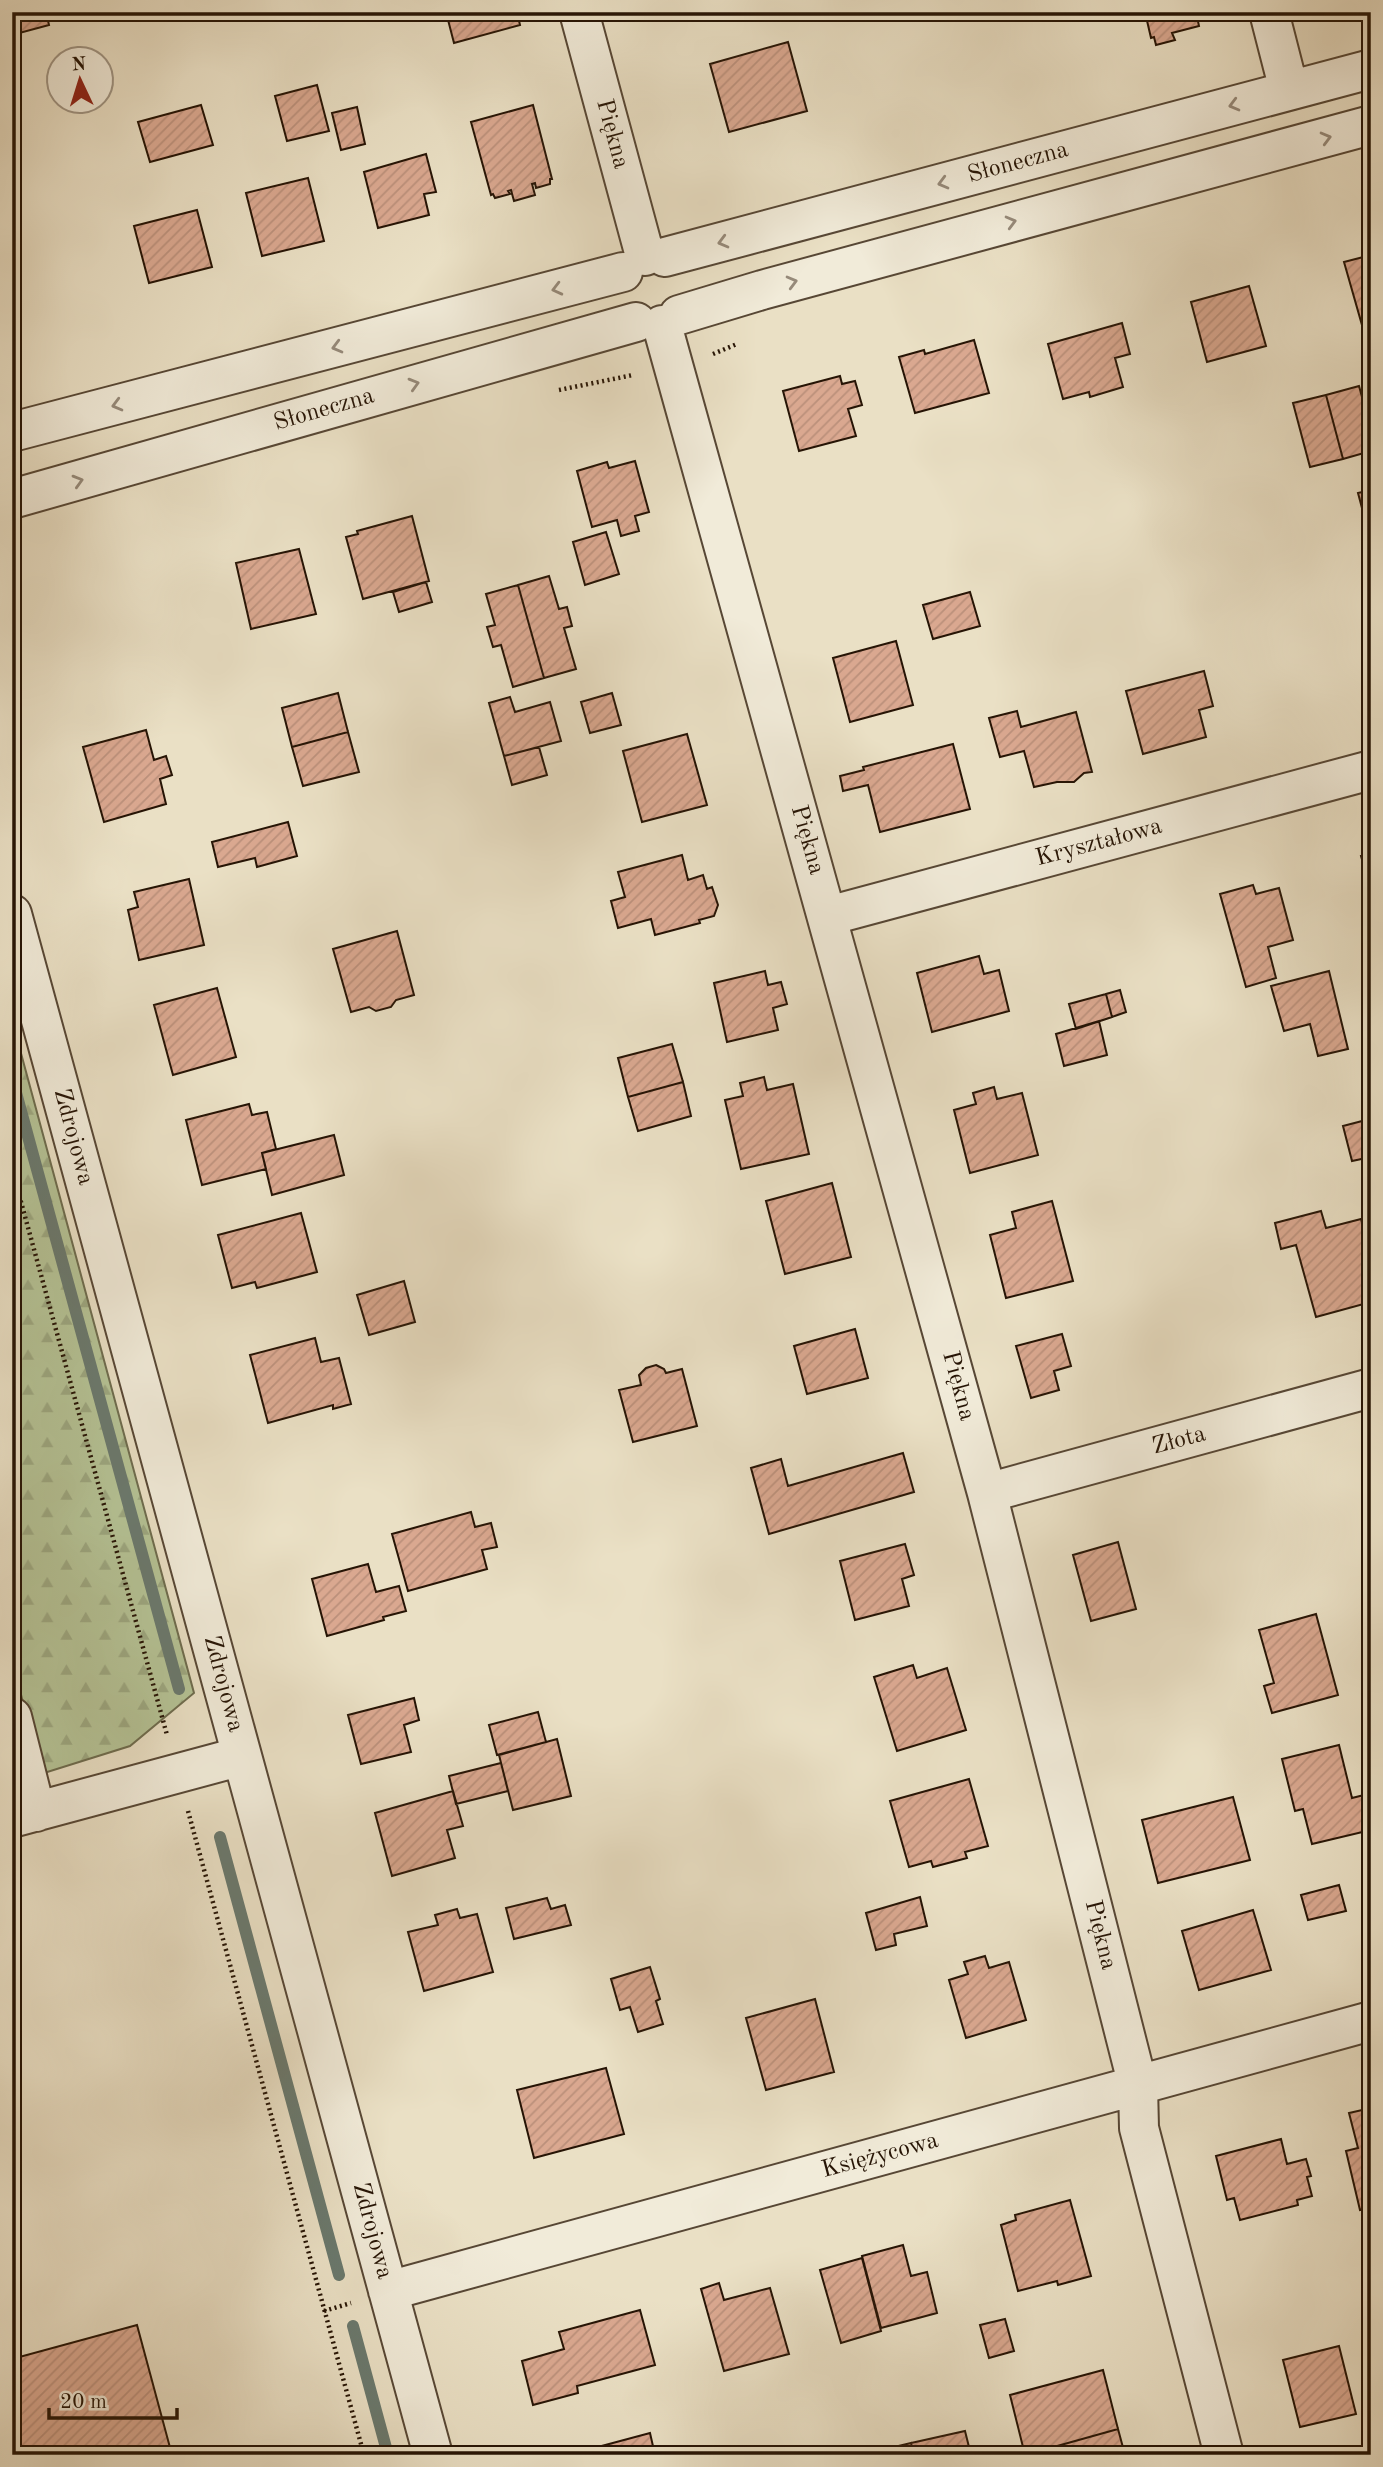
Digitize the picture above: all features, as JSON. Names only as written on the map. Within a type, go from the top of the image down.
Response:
[{"type":"street","name":"Piękna","points":[[579,12],[644,262]]},
{"type":"street","points":[[1269,12],[1289,90]]},
{"type":"street","name":"Słoneczna","points":[[12,432],[1371,69]]},
{"type":"street","name":"Słoneczna","points":[[12,499],[659,321],[751,293],[1371,125]]},
{"type":"street","points":[[644,262],[675,263],[687,282],[686,305],[659,321],[627,316],[620,306],[618,282],[644,262]]},
{"type":"street","name":"Piękna","points":[[659,321],[828,916],[987,1493],[1138,2086],[1139,2129],[1224,2455]]},
{"type":"street","name":"Kryształowa","points":[[828,916],[1371,770]]},
{"type":"street","name":"Zdrojowa","points":[[12,914],[433,2455]]},
{"type":"street","name":"Złota","points":[[987,1493],[1371,1388]]},
{"type":"street","points":[[12,1717],[24,1815],[242,1756]]},
{"type":"street","name":"Księżycowa","points":[[388,2291],[1371,2021]]},
{"type":"green space","points":[[12,1020],[194,1693],[130,1746],[41,1774],[12,1659]]},
{"type":"building","points":[[12,12],[46,12],[49,25],[12,35]]},
{"type":"building","points":[[446,12],[517,12],[520,25],[454,43]]},
{"type":"building","points":[[1145,12],[1196,12],[1199,26],[1172,33],[1175,40],[1156,45],[1154,37],[1151,38]]},
{"type":"building","points":[[788,42],[807,111],[729,132],[710,64]]},
{"type":"building","points":[[317,85],[329,131],[287,141],[275,96]]},
{"type":"building","points":[[201,105],[213,145],[150,162],[138,122]]},
{"type":"building","points":[[533,105],[552,179],[550,184],[536,188],[535,183],[532,184],[535,195],[514,201],[511,190],[508,191],[510,194],[495,198],[491,195],[471,122]]},
{"type":"building","points":[[357,107],[365,144],[341,150],[332,113]]},
{"type":"building","points":[[426,154],[436,192],[424,194],[429,215],[378,228],[364,172]]},
{"type":"building","points":[[308,178],[324,241],[262,256],[246,193]]},
{"type":"building","points":[[197,210],[212,267],[149,283],[134,226]]},
{"type":"building","points":[[1371,255],[1371,334],[1368,324],[1362,325],[1344,262]]},
{"type":"building","points":[[1249,286],[1266,346],[1207,362],[1191,302]]},
{"type":"building","points":[[1122,323],[1130,354],[1115,358],[1123,387],[1090,397],[1089,392],[1063,399],[1048,344]]},
{"type":"building","points":[[974,340],[989,393],[915,413],[899,357],[924,350],[925,354]]},
{"type":"building","points":[[840,376],[842,384],[855,381],[862,405],[848,409],[856,436],[799,451],[783,391]]},
{"type":"building","points":[[1359,386],[1371,430],[1371,451],[1343,459],[1326,395]]},
{"type":"building","points":[[1326,395],[1343,459],[1310,467],[1293,403]]},
{"type":"building","points":[[635,461],[649,512],[635,516],[639,531],[621,536],[617,520],[592,527],[577,471],[607,462],[609,468]]},
{"type":"building","points":[[1371,490],[1371,542],[1358,493]]},
{"type":"building","points":[[412,516],[429,581],[363,599],[346,537],[358,534],[357,531]]},
{"type":"building","points":[[606,532],[619,574],[585,585],[573,542]]},
{"type":"building","points":[[299,549],[316,614],[251,629],[236,563]]},
{"type":"building","points":[[549,576],[559,609],[567,607],[572,626],[564,628],[576,669],[544,678],[518,585]]},
{"type":"building","points":[[426,582],[432,602],[399,612],[393,592]]},
{"type":"building","points":[[518,585],[544,678],[513,687],[501,645],[493,647],[487,627],[495,625],[486,594]]},
{"type":"building","points":[[970,592],[980,626],[933,639],[923,605]]},
{"type":"building","points":[[896,641],[913,705],[850,722],[833,658]]},
{"type":"building","points":[[1204,671],[1213,706],[1199,710],[1206,737],[1143,754],[1126,691]]},
{"type":"building","points":[[338,693],[348,732],[292,747],[282,708]]},
{"type":"building","points":[[612,693],[621,725],[590,733],[581,702]]},
{"type":"building","points":[[510,697],[515,712],[550,702],[561,741],[504,756],[489,703]]},
{"type":"building","points":[[1017,711],[1021,727],[1076,712],[1092,772],[1084,773],[1074,782],[1057,782],[1034,787],[1024,751],[1000,757],[989,718]]},
{"type":"building","points":[[146,730],[154,760],[166,756],[172,775],[160,779],[166,804],[104,822],[83,747]]},
{"type":"building","points":[[348,732],[359,772],[303,786],[292,747]]},
{"type":"building","points":[[687,734],[707,805],[642,822],[623,751]]},
{"type":"building","points":[[953,744],[970,809],[880,832],[868,785],[843,791],[840,776],[864,770],[863,767]]},
{"type":"building","points":[[539,747],[547,775],[512,785],[504,756]]},
{"type":"building","points":[[288,822],[297,856],[257,867],[255,858],[218,867],[212,842]]},
{"type":"building","points":[[1371,853],[1371,891],[1361,856]]},
{"type":"building","points":[[682,855],[688,880],[703,875],[707,889],[712,887],[718,905],[714,916],[699,920],[700,923],[655,935],[651,919],[618,928],[611,901],[625,897],[618,872]]},
{"type":"building","points":[[189,879],[204,945],[139,960],[128,910],[138,907],[134,892]]},
{"type":"building","points":[[1253,885],[1256,894],[1279,888],[1293,940],[1268,947],[1276,978],[1246,987],[1220,894]]},
{"type":"building","points":[[397,931],[414,995],[396,1000],[391,1007],[376,1011],[369,1007],[351,1012],[333,949]]},
{"type":"building","points":[[979,956],[984,974],[999,970],[1009,1011],[932,1032],[917,973]]},
{"type":"building","points":[[765,971],[768,985],[781,982],[787,1004],[773,1008],[778,1030],[727,1042],[714,983]]},
{"type":"building","points":[[1329,971],[1348,1049],[1318,1056],[1310,1024],[1284,1031],[1271,986]]},
{"type":"building","points":[[217,988],[236,1057],[173,1075],[154,1005]]},
{"type":"building","points":[[1120,990],[1126,1012],[1112,1017],[1106,994]]},
{"type":"building","points":[[1106,994],[1112,1017],[1076,1029],[1069,1004]]},
{"type":"building","points":[[1099,1021],[1107,1055],[1064,1066],[1056,1034]]},
{"type":"building","points":[[672,1044],[683,1082],[628,1097],[618,1058]]},
{"type":"building","points":[[764,1077],[767,1090],[793,1084],[809,1154],[741,1169],[725,1100],[743,1096],[740,1083]]},
{"type":"building","points":[[683,1082],[691,1116],[638,1131],[628,1097]]},
{"type":"building","points":[[994,1087],[997,1099],[1022,1093],[1038,1155],[970,1173],[954,1110],[976,1104],[973,1093]]},
{"type":"building","points":[[249,1104],[252,1115],[267,1112],[276,1149],[262,1153],[266,1169],[202,1185],[186,1120]]},
{"type":"building","points":[[1366,1120],[1371,1136],[1371,1157],[1352,1161],[1343,1126]]},
{"type":"building","points":[[334,1135],[344,1175],[272,1195],[262,1153]]},
{"type":"building","points":[[832,1183],[851,1257],[785,1274],[766,1201]]},
{"type":"building","points":[[1052,1201],[1073,1281],[1006,1298],[990,1235],[1016,1228],[1012,1212]]},
{"type":"building","points":[[1321,1211],[1326,1228],[1361,1219],[1371,1254],[1371,1302],[1316,1317],[1296,1245],[1281,1249],[1275,1223]]},
{"type":"building","points":[[301,1213],[317,1272],[257,1288],[255,1282],[232,1288],[218,1235]]},
{"type":"building","points":[[404,1281],[415,1322],[369,1335],[357,1295]]},
{"type":"building","points":[[855,1329],[868,1378],[807,1394],[794,1346]]},
{"type":"building","points":[[1062,1334],[1071,1366],[1054,1371],[1059,1390],[1031,1398],[1016,1346]]},
{"type":"building","points":[[315,1338],[321,1362],[339,1358],[351,1404],[333,1409],[333,1405],[268,1423],[250,1355]]},
{"type":"building","points":[[656,1365],[666,1373],[682,1369],[697,1426],[633,1442],[619,1390],[641,1385],[639,1375],[646,1368]]},
{"type":"building","points":[[903,1453],[914,1492],[769,1534],[751,1468],[781,1459],[788,1486]]},
{"type":"building","points":[[1371,1465],[1371,1490],[1364,1466]]},
{"type":"building","points":[[471,1512],[475,1527],[491,1523],[497,1547],[482,1550],[487,1569],[408,1591],[392,1534]]},
{"type":"building","points":[[1118,1542],[1136,1609],[1091,1621],[1073,1555]]},
{"type":"building","points":[[905,1544],[914,1575],[902,1579],[909,1606],[855,1620],[840,1561]]},
{"type":"building","points":[[368,1564],[376,1592],[399,1586],[406,1611],[327,1636],[312,1579]]},
{"type":"building","points":[[1316,1614],[1338,1695],[1272,1713],[1264,1686],[1274,1683],[1259,1630]]},
{"type":"building","points":[[913,1665],[917,1678],[947,1668],[966,1730],[897,1751],[874,1677]]},
{"type":"building","points":[[414,1698],[419,1720],[404,1725],[411,1752],[361,1764],[348,1715]]},
{"type":"building","points":[[538,1712],[546,1742],[497,1755],[489,1725]]},
{"type":"building","points":[[557,1739],[571,1796],[513,1810],[499,1755]]},
{"type":"building","points":[[1339,1745],[1352,1798],[1368,1794],[1371,1830],[1312,1844],[1303,1809],[1295,1811],[1282,1759]]},
{"type":"building","points":[[501,1763],[508,1791],[456,1804],[449,1776]]},
{"type":"building","points":[[969,1779],[988,1846],[965,1852],[967,1858],[933,1867],[931,1861],[909,1867],[890,1801]]},
{"type":"building","points":[[453,1791],[463,1826],[447,1830],[455,1858],[392,1876],[375,1813]]},
{"type":"building","points":[[1233,1797],[1250,1860],[1158,1883],[1142,1820]]},
{"type":"building","points":[[1339,1885],[1346,1911],[1308,1920],[1301,1895]]},
{"type":"building","points":[[920,1897],[927,1926],[894,1934],[896,1945],[876,1950],[866,1913]]},
{"type":"building","points":[[547,1898],[551,1909],[565,1905],[571,1925],[514,1939],[506,1908]]},
{"type":"building","points":[[457,1909],[460,1918],[477,1914],[493,1972],[424,1991],[408,1932],[438,1925],[435,1915]]},
{"type":"building","points":[[1253,1910],[1271,1970],[1199,1990],[1182,1931]]},
{"type":"building","points":[[985,1956],[989,1968],[1009,1962],[1026,2020],[966,2038],[949,1980],[968,1974],[964,1962]]},
{"type":"building","points":[[650,1967],[660,1999],[656,2001],[663,2024],[638,2032],[630,2007],[620,2010],[611,1979]]},
{"type":"building","points":[[815,1999],[834,2072],[766,2090],[746,2018]]},
{"type":"building","points":[[606,2068],[624,2134],[534,2158],[517,2090]]},
{"type":"building","points":[[1371,2108],[1371,2208],[1360,2210],[1346,2151],[1358,2148],[1349,2113]]},
{"type":"building","points":[[1281,2139],[1287,2164],[1306,2159],[1311,2176],[1307,2177],[1312,2196],[1297,2200],[1298,2205],[1240,2220],[1234,2198],[1227,2200],[1216,2156]]},
{"type":"building","points":[[1070,2200],[1091,2276],[1058,2285],[1057,2281],[1018,2291],[1001,2225],[1016,2220],[1015,2215]]},
{"type":"building","points":[[903,2245],[911,2276],[927,2272],[937,2313],[881,2328],[862,2256]]},
{"type":"building","points":[[862,2258],[881,2331],[841,2343],[820,2270]]},
{"type":"building","points":[[719,2283],[724,2300],[770,2288],[789,2354],[724,2371],[701,2289]]},
{"type":"building","points":[[640,2310],[655,2365],[577,2386],[578,2393],[533,2405],[522,2361],[564,2349],[559,2332]]},
{"type":"building","points":[[1005,2319],[1014,2351],[989,2358],[980,2325]]},
{"type":"building","points":[[137,2325],[172,2455],[12,2455],[12,2359]]},
{"type":"building","points":[[1339,2346],[1356,2414],[1300,2427],[1283,2360]]},
{"type":"building","points":[[1103,2370],[1118,2429],[1025,2455],[1010,2395]]},
{"type":"building","points":[[1118,2429],[1125,2455],[1025,2455]]},
{"type":"building","points":[[965,2431],[971,2455],[914,2455],[911,2443]]},
{"type":"building","points":[[650,2433],[655,2455],[568,2455]]},
{"type":"building","points":[[911,2443],[914,2455],[861,2455]]},
{"type":"waterway","points":[[12,1078],[179,1689]]},
{"type":"waterway","points":[[220,1837],[339,2275]]},
{"type":"waterway","points":[[353,2326],[388,2455]]}]
